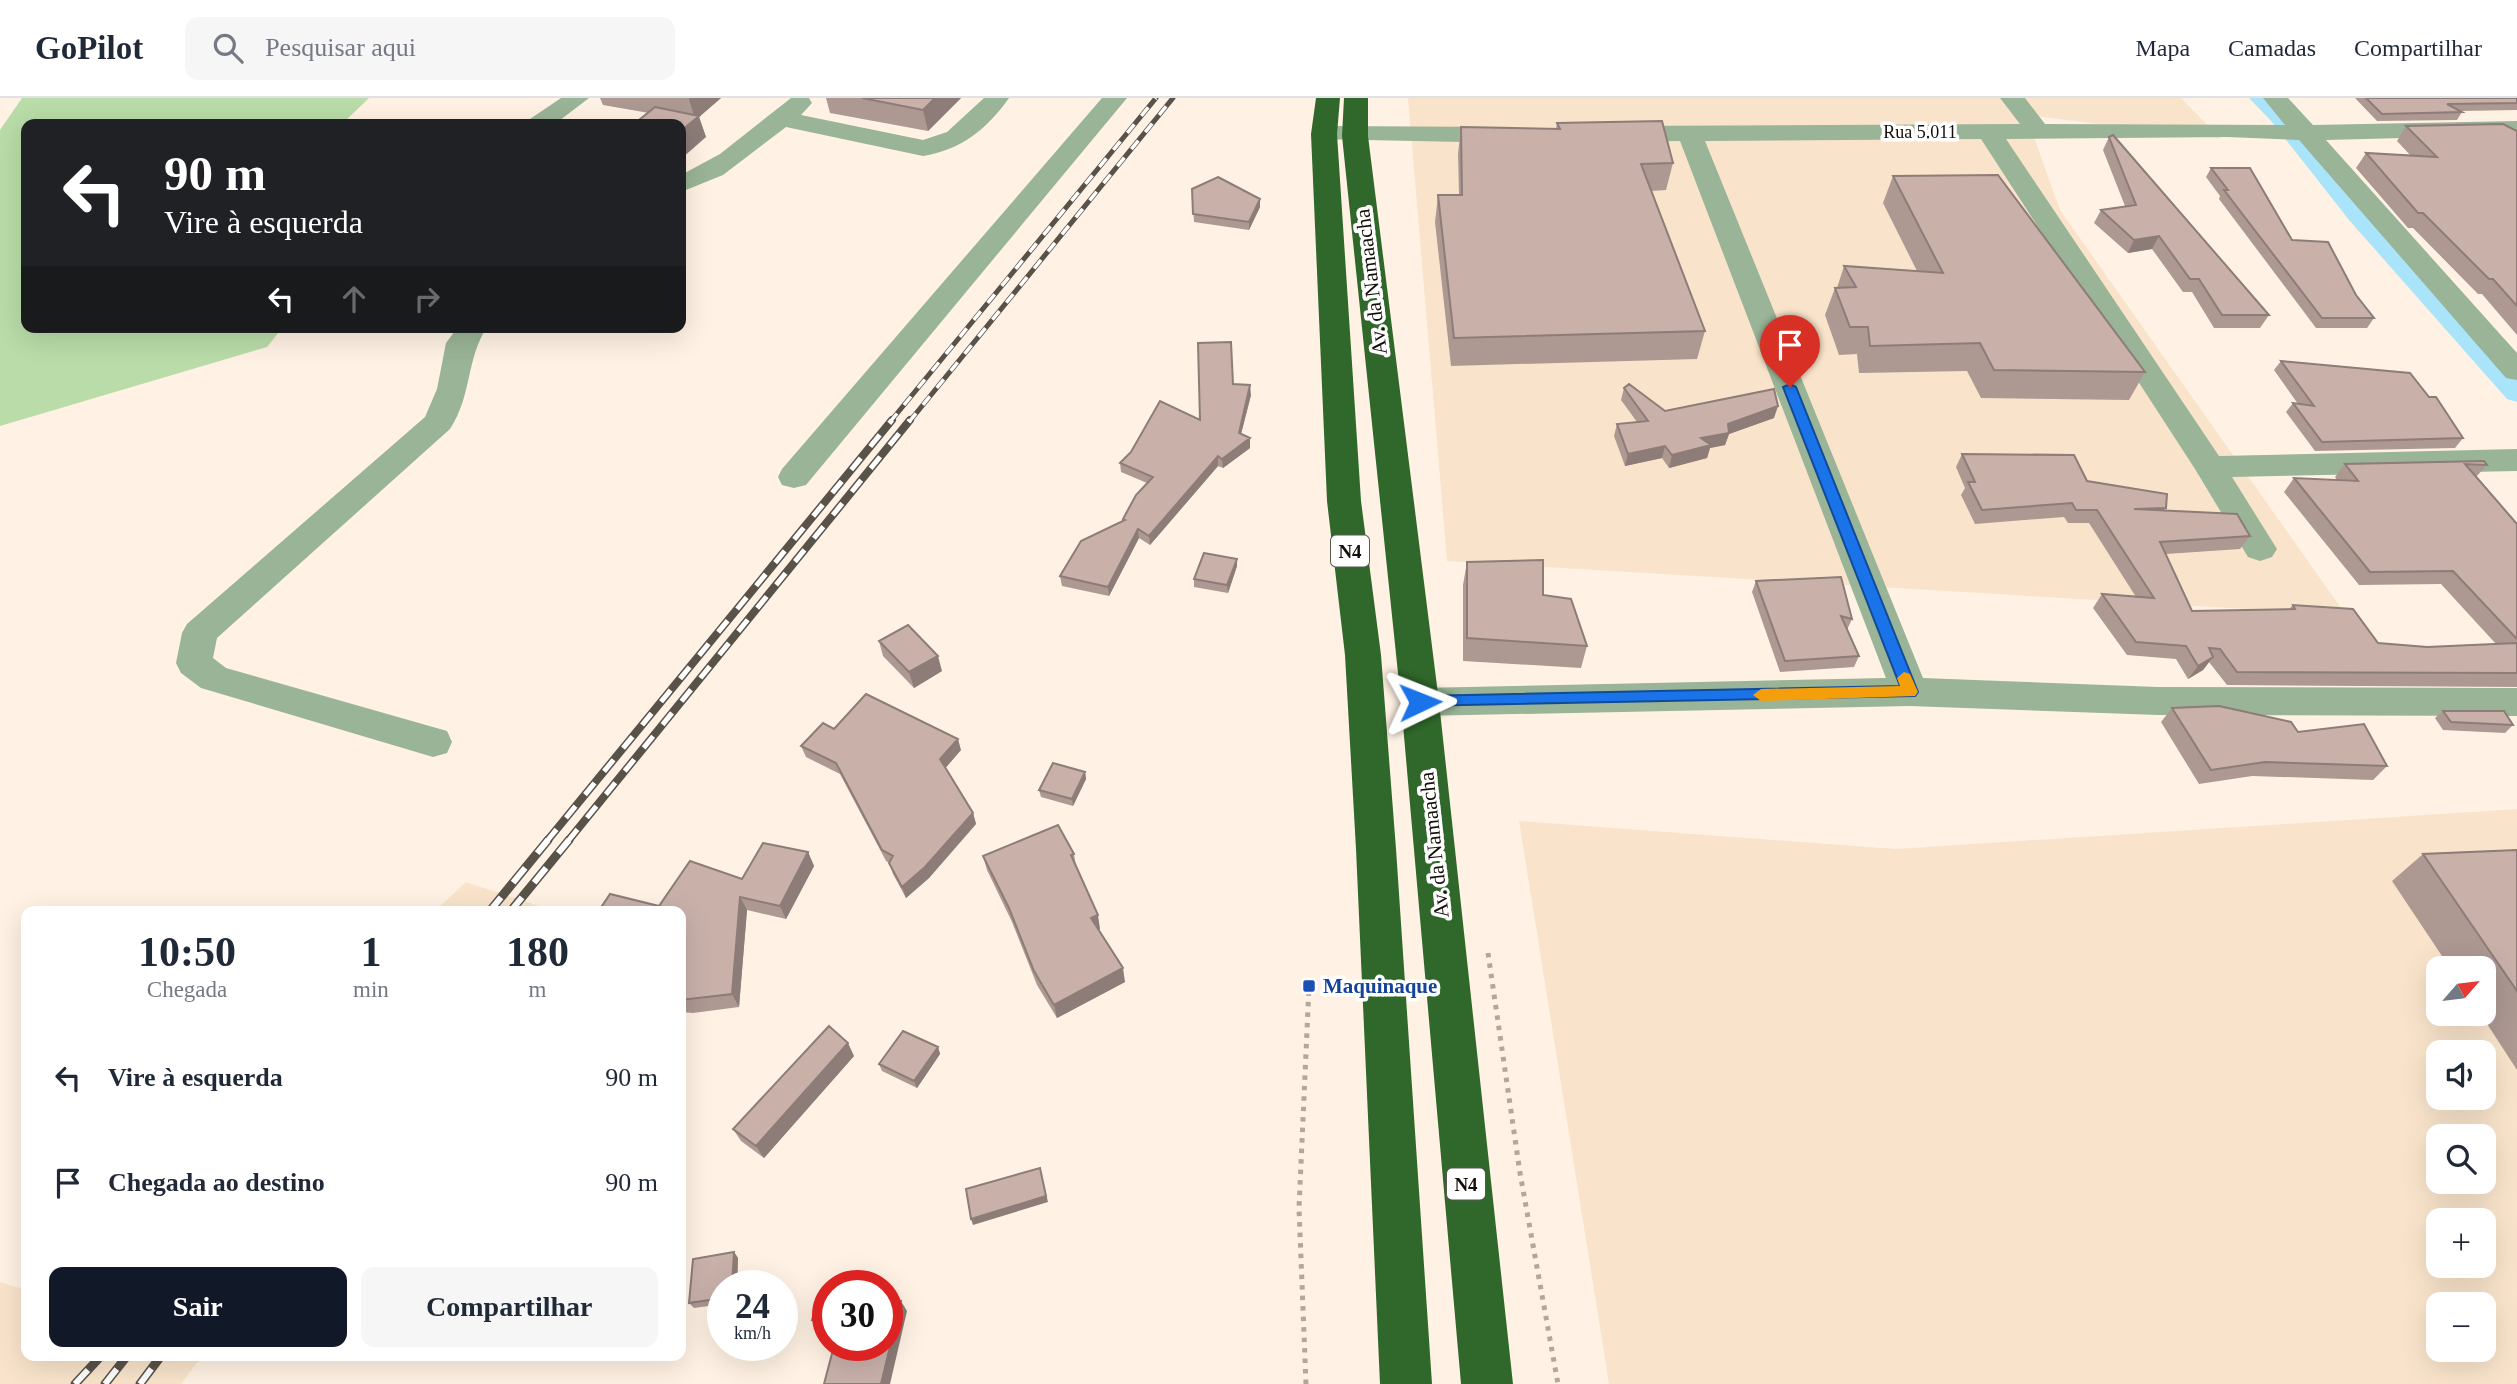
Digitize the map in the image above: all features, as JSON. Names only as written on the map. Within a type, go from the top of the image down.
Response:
[{"type":"highway","name":"Av. da Namaacha","points":[[1328,98],[1339,135],[1420,702],[1487,1384]]},
{"type":"highway","name":"Av. da Namaacha","points":[[1356,98],[1339,135],[1344,501],[1363,655],[1406,1384]]},
{"type":"street","points":[[546,119],[577,98]]},
{"type":"street","points":[[686,182],[727,162],[806,98]]},
{"type":"street","points":[[781,118],[923,148],[938,146],[959,137],[998,98]]},
{"type":"street","points":[[794,478],[1115,98]]},
{"type":"street","points":[[2012,98],[2039,131]]},
{"type":"street","points":[[2275,98],[2517,371]]},
{"type":"street","name":"Rua 5.011","points":[[1594,135],[2228,130],[2304,133],[2515,131]]},
{"type":"street","points":[[1989,132],[2210,467],[2260,549]]},
{"type":"street","points":[[1690,134],[1910,692]]},
{"type":"street","points":[[1339,135],[1540,135]]},
{"type":"street","points":[[433,742],[214,678],[194,663],[200,634],[439,422],[452,389],[461,343],[468,333]]},
{"type":"street","points":[[2210,467],[2517,460]]},
{"type":"street","points":[[1420,702],[1910,692],[2158,701],[2517,702]]},
{"type":"path","points":[[1306,1384],[1299,1208],[1309,986]]},
{"type":"path","points":[[1520,1173],[1558,1384]]},
{"type":"shaded area","points":[[1408,98],[2181,98],[2221,139],[2026,115],[2060,210],[2346,615],[1447,561]]},
{"type":"shaded area","points":[[2517,809],[2517,1384],[1609,1384],[1519,821],[1896,849]]},
{"type":"shaded area","points":[[466,882],[539,906],[440,906]]},
{"type":"shaded area","points":[[0,1282],[21,1288],[21,1361],[198,1361],[181,1384],[0,1384]]},
{"type":"green space","points":[[22,98],[369,98],[347,119],[21,119],[21,333],[278,333],[267,347],[0,426],[0,130]]},
{"type":"building","points":[[862,98],[935,98],[923,110]]},
{"type":"building","points":[[2366,98],[2517,98],[2517,103],[2447,104],[2462,112],[2382,114]]},
{"type":"building","points":[[655,107],[699,116],[686,127],[686,119],[640,119]]},
{"type":"building","points":[[1662,121],[1673,163],[1641,164],[1705,331],[1454,338],[1438,195],[1462,195],[1461,127],[1560,129],[1557,123]]},
{"type":"building","points":[[2503,124],[2517,131],[2517,306],[2493,279],[2489,279],[2423,213],[2418,213],[2366,153],[2437,157],[2406,126]]},
{"type":"building","points":[[2113,135],[2269,315],[2222,315],[2199,279],[2190,279],[2159,236],[2134,240],[2101,210],[2136,205],[2109,137]]},
{"type":"building","points":[[2211,168],[2250,168],[2292,240],[2328,242],[2356,295],[2374,318],[2322,318],[2224,190],[2228,190]]},
{"type":"building","points":[[1998,175],[2145,372],[1994,370],[1980,343],[1870,346],[1868,327],[1850,327],[1835,288],[1856,287],[1844,266],[1943,273],[1893,176]]},
{"type":"building","points":[[1218,177],[1260,199],[1249,222],[1193,214],[1192,189]]},
{"type":"building","points":[[1231,342],[1233,384],[1250,385],[1239,433],[1250,438],[1222,459],[1218,456],[1149,536],[1138,529],[1108,587],[1060,576],[1081,541],[1125,520],[1123,519],[1136,495],[1153,477],[1120,463],[1131,452],[1160,401],[1200,420],[1198,343]]},
{"type":"building","points":[[2281,361],[2410,373],[2429,397],[2436,397],[2463,438],[2322,442],[2293,403],[2314,406]]},
{"type":"building","points":[[1629,384],[1665,411],[1774,389],[1778,406],[1728,424],[1729,433],[1701,438],[1711,445],[1672,455],[1665,446],[1628,454],[1617,424],[1648,421],[1624,388]]},
{"type":"building","points":[[1962,454],[2074,455],[2087,481],[2167,494],[2166,508],[2134,509],[2237,514],[2250,536],[2160,542],[2192,611],[2295,609],[2293,605],[2353,609],[2378,643],[2427,647],[2517,643],[2517,673],[2237,672],[2220,649],[2209,648],[2213,657],[2198,666],[2186,646],[2136,642],[2102,594],[2154,598],[2097,510],[2076,510],[2072,503],[1982,510],[1968,482],[1975,482]]},
{"type":"building","points":[[2484,461],[2487,465],[2465,464],[2517,524],[2517,639],[2453,571],[2370,572],[2294,478],[2358,481],[2345,464]]},
{"type":"building","points":[[1204,553],[1237,559],[1227,585],[1194,579]]},
{"type":"building","points":[[1543,560],[1543,595],[1571,599],[1587,646],[1467,638],[1467,562]]},
{"type":"building","points":[[1841,577],[1852,619],[1841,616],[1859,656],[1785,661],[1756,581]]},
{"type":"building","points":[[908,625],[938,656],[909,672],[879,641]]},
{"type":"building","points":[[866,694],[958,739],[940,759],[973,813],[925,867],[902,887],[889,863],[893,856],[882,850],[836,763],[801,746],[823,723],[834,729]]},
{"type":"building","points":[[2219,706],[2291,722],[2298,732],[2364,724],[2387,766],[2265,762],[2211,770],[2172,708]]},
{"type":"building","points":[[2443,711],[2504,711],[2513,725],[2451,722]]},
{"type":"building","points":[[1053,763],[1085,772],[1072,799],[1039,790]]},
{"type":"building","points":[[1058,825],[1074,854],[1071,855],[1098,915],[1091,918],[1123,968],[1054,1005],[1034,971],[1009,908],[983,856]]},
{"type":"building","points":[[763,843],[808,852],[780,906],[740,897],[732,994],[686,999],[686,906],[659,906],[690,861],[742,879]]},
{"type":"building","points":[[2517,850],[2517,991],[2496,960],[2496,956],[2493,956],[2423,854]]},
{"type":"building","points":[[610,894],[659,906],[602,906]]},
{"type":"building","points":[[829,1026],[848,1043],[756,1146],[733,1129]]},
{"type":"building","points":[[903,1031],[938,1047],[914,1081],[879,1064]]},
{"type":"building","points":[[1040,1168],[1046,1196],[971,1219],[966,1189]]},
{"type":"building","points":[[734,1252],[733,1270],[707,1270],[707,1300],[689,1303],[693,1259]]},
{"type":"building","points":[[830,1361],[887,1361],[881,1384],[824,1384]]},
{"type":"waterway","points":[[2261,98],[2280,117],[2358,215],[2517,393]]},
{"type":"railway","points":[[890,422],[1156,98]]},
{"type":"railway","points":[[909,422],[1173,98]]},
{"type":"railway","points":[[547,841],[892,420]]},
{"type":"railway","points":[[568,841],[910,420]]},
{"type":"railway","points":[[494,906],[548,840]]},
{"type":"railway","points":[[515,906],[569,840]]},
{"type":"railway","points":[[75,1384],[96,1361]]},
{"type":"railway","points":[[105,1384],[123,1361]]},
{"type":"railway","points":[[140,1384],[157,1361]]},
{"type":"slow traffic","points":[[1761,695],[1910,692],[1904,678]]},
{"type":"place","name":"Maquinaque","points":[[1309,986]]},
{"type":"route","points":[[1420,702],[1910,692],[1790,387]]}]
